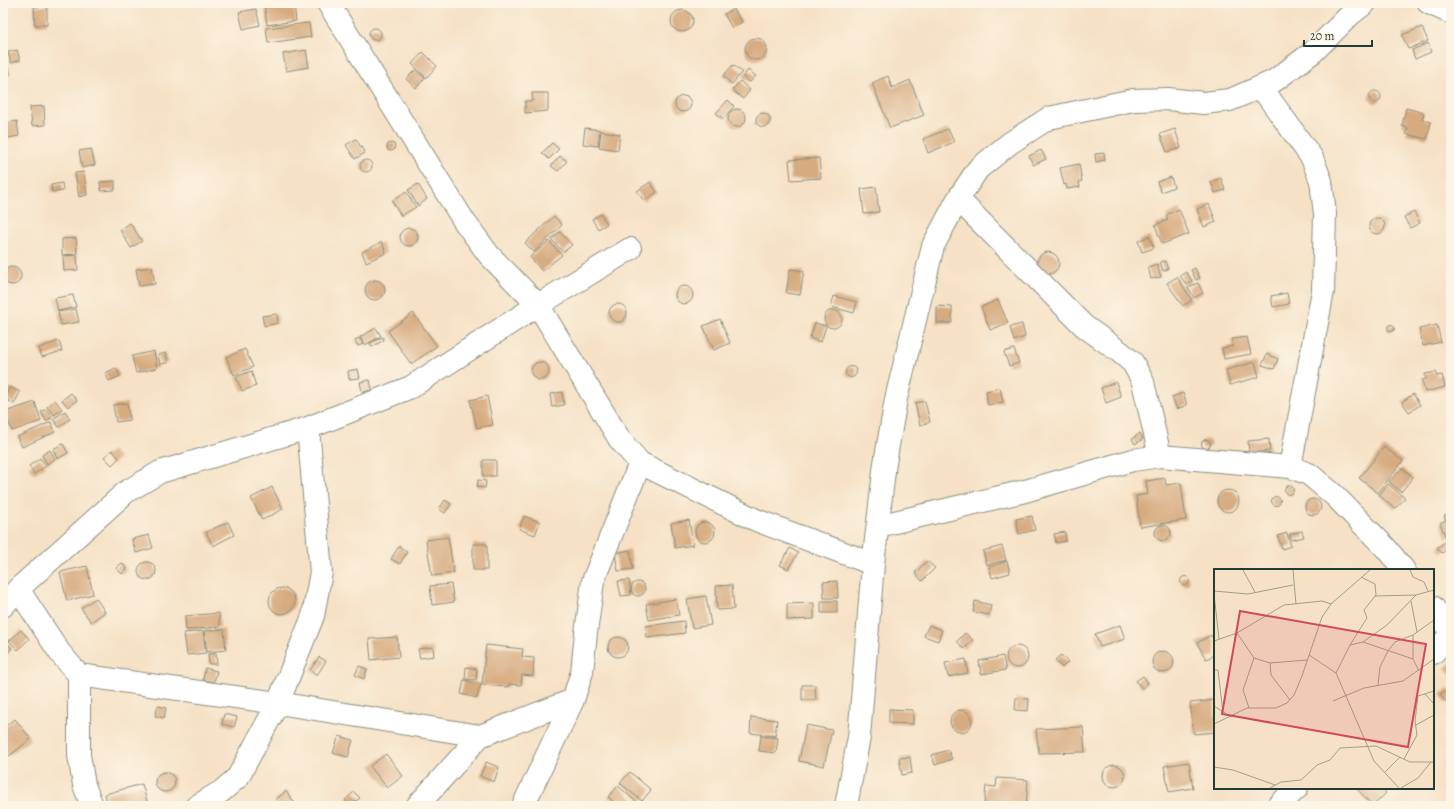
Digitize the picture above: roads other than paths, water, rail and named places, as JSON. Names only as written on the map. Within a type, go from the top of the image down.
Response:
[{"type":"street","points":[[328,3],[464,221],[489,255],[538,305],[620,440],[640,463],[756,520],[873,564]]},
{"type":"street","points":[[846,806],[860,737],[873,564],[885,463],[896,399],[933,246],[958,199],[978,169],[1010,143],[1049,118],[1133,100],[1168,99],[1203,102],[1230,100],[1274,81],[1313,52],[1351,14],[1365,3]]},
{"type":"street","points":[[1261,87],[1312,158],[1321,181],[1325,214],[1324,291],[1290,467]]},
{"type":"street","points":[[958,199],[1084,326],[1133,363],[1143,382],[1160,456]]},
{"type":"street","points":[[3,606],[18,589],[126,492],[160,472],[308,428],[411,387],[538,305],[630,249]]},
{"type":"street","points":[[197,806],[222,791],[238,777],[278,703],[313,616],[321,572],[308,428]]},
{"type":"street","points":[[878,526],[1025,491],[1133,460],[1160,456],[1290,467],[1309,474],[1335,496],[1385,547],[1403,569]]},
{"type":"street","points":[[523,806],[573,700],[582,672],[593,581],[640,463]]},
{"type":"street","points":[[18,589],[60,653],[79,675],[79,755],[84,785],[92,806]]},
{"type":"street","points":[[1434,608],[1451,633],[1434,652]]},
{"type":"street","points":[[79,675],[278,703],[480,736]]},
{"type":"street","points":[[417,806],[480,736],[573,700]]},
{"type":"street","points":[[1278,806],[1296,789]]}]
